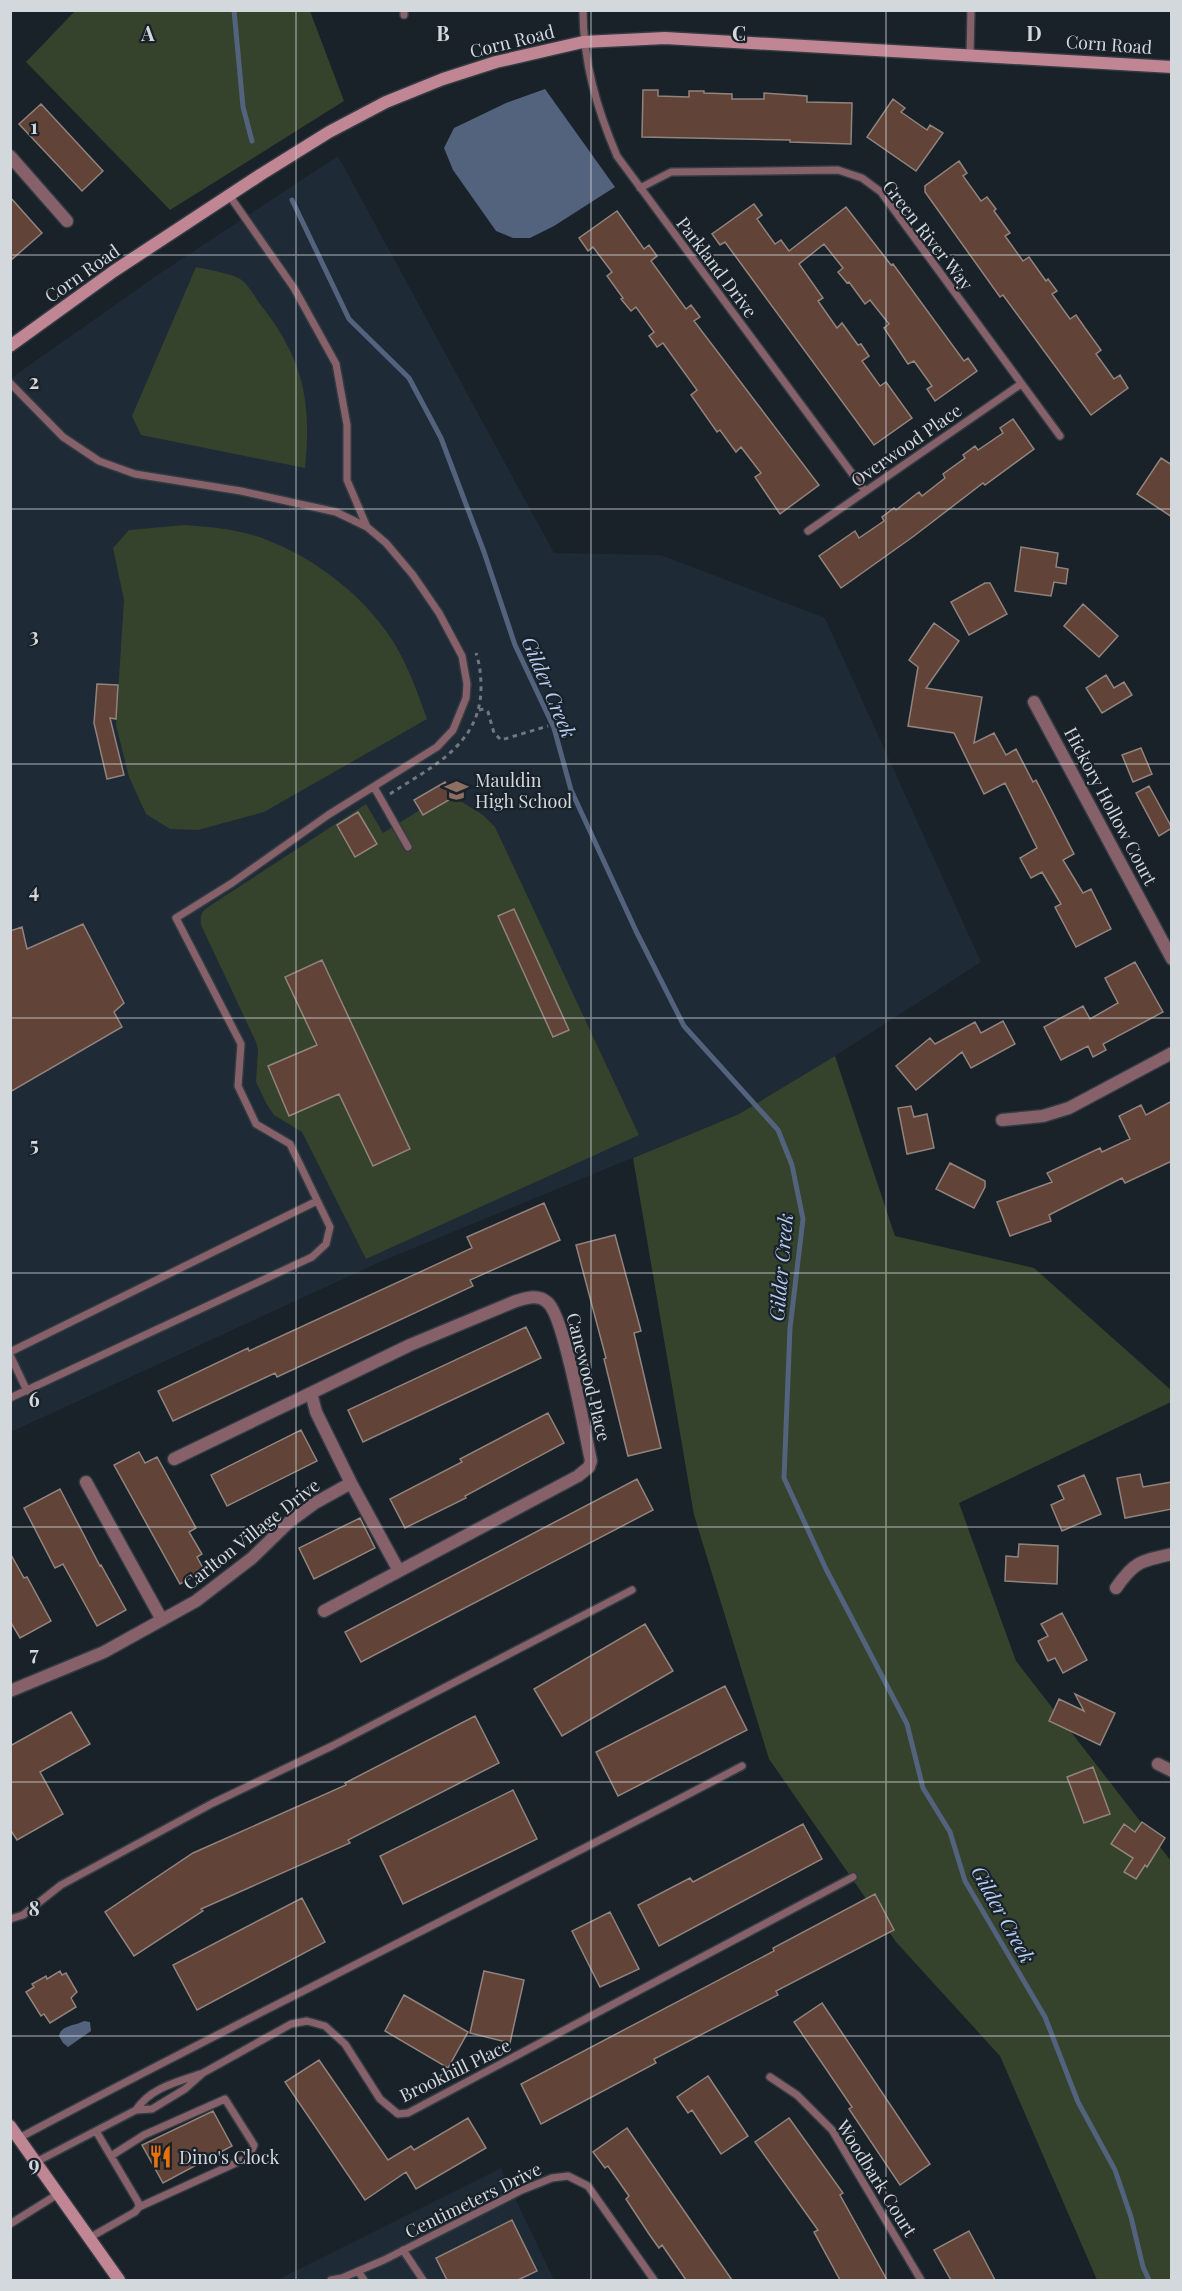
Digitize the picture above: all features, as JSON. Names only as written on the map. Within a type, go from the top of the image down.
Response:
[{"type":"street","name":"Corn Road","points":[[10,346],[114,271],[329,132],[386,102],[443,79],[496,62],[583,42],[666,39],[723,40],[1172,67]]},
{"type":"street","points":[[10,156],[67,221]]},
{"type":"street","name":"Hickory Hollow Court","points":[[1034,702],[1172,959]]},
{"type":"street","points":[[1002,1120],[1043,1116],[1069,1108],[1172,1053]]},
{"type":"street","name":"Canewood Place","points":[[174,1459],[410,1345],[516,1301],[530,1297],[547,1301],[556,1313],[577,1394],[591,1461],[589,1467],[578,1476],[324,1611]]},
{"type":"street","points":[[312,1393],[316,1412],[351,1483],[399,1571]]},
{"type":"street","points":[[86,1482],[162,1620]]},
{"type":"street","name":"Carlton Village Drive","points":[[12,1689],[105,1652],[212,1591],[252,1558],[289,1522],[315,1503],[351,1483]]},
{"type":"street","points":[[1116,1588],[1135,1564],[1172,1554]]},
{"type":"street","points":[[1158,1764],[1172,1771]]},
{"type":"street","points":[[10,2126],[119,2280]]},
{"type":"lane","name":"Parkland Drive","points":[[583,10],[583,42],[600,116],[617,156],[866,490]]},
{"type":"lane","points":[[970,10],[970,54]]},
{"type":"lane","name":"Green River Way","points":[[640,188],[671,172],[838,170],[862,178],[881,192],[1060,436]]},
{"type":"lane","points":[[229,195],[294,288],[336,364],[347,425],[347,480],[367,527]]},
{"type":"lane","points":[[10,383],[63,437],[99,461],[135,474],[241,491],[336,512],[367,527],[386,543],[413,575],[439,613],[462,656],[467,684],[462,711],[453,730],[437,747],[328,815],[232,883],[176,918],[242,1044],[238,1086],[256,1124],[290,1144],[330,1227],[326,1244],[312,1257],[10,1398]]},
{"type":"lane","name":"Overwood Place","points":[[808,531],[1021,384]]},
{"type":"lane","points":[[374,787],[408,847]]},
{"type":"lane","points":[[27,1391],[10,1354],[317,1201]]},
{"type":"lane","points":[[10,1919],[23,1915],[61,1885],[213,1803],[332,1746],[632,1590]]},
{"type":"lane","points":[[19,2138],[159,2064],[588,1848],[742,1766]]},
{"type":"lane","name":"Brookhill Place","points":[[36,2162],[136,2110],[152,2109],[185,2089],[203,2073],[291,2024],[308,2021],[326,2026],[345,2044],[381,2099],[398,2114],[408,2113],[853,1877]]},
{"type":"lane","points":[[136,2110],[143,2099],[166,2086],[203,2073]]},
{"type":"lane","name":"Woodbark Court","points":[[770,2077],[797,2095],[832,2130],[921,2280]]},
{"type":"lane","points":[[89,2238],[139,2208],[249,2157],[254,2145],[225,2099],[144,2135],[111,2156]]},
{"type":"lane","points":[[96,2131],[138,2202],[139,2208]]},
{"type":"lane","name":"Centimeters Drive","points":[[331,2280],[358,2271],[404,2250],[522,2190],[552,2178],[568,2176],[588,2186],[654,2280]]},
{"type":"lane","points":[[10,2224],[58,2194]]},
{"type":"lane","points":[[404,2250],[423,2280]]},
{"type":"lane","points":[[358,2271],[364,2280]]},
{"type":"path","points":[[479,710],[484,709],[488,712],[494,734],[501,740],[548,726]]},
{"type":"shaded area","name":"Mauldin High School","points":[[338,156],[554,553],[661,555],[825,618],[981,962],[835,1056],[739,1114],[380,1262],[11,1432],[11,378],[159,274]]},
{"type":"shaded area","points":[[501,2168],[554,2280],[277,2280]]},
{"type":"green space","points":[[75,11],[310,11],[344,101],[170,210],[26,62]]},
{"type":"green space","points":[[196,267],[232,275],[243,281],[286,343],[295,362],[305,401],[307,444],[305,468],[141,435],[132,416]]},
{"type":"green space","points":[[185,525],[234,530],[280,545],[314,564],[346,588],[374,616],[393,641],[410,673],[427,719],[264,812],[198,830],[170,829],[146,814],[129,777],[116,725],[124,600],[113,548],[129,530]]},
{"type":"green space","points":[[454,797],[483,815],[495,827],[639,1135],[366,1259],[302,1132],[274,1115],[266,1103],[256,1082],[258,1050],[256,1042],[201,925],[201,917],[208,907],[366,804],[383,833],[420,810],[423,815]]},
{"type":"green space","points":[[835,1056],[895,1236],[1034,1268],[1171,1390],[1171,1402],[959,1503],[1016,1661],[1171,1861],[1171,2280],[1097,2280],[1000,2056],[896,1942],[769,1759],[694,1515],[633,1158],[739,1114]]},
{"type":"water","points":[[545,89],[615,187],[554,226],[530,238],[513,238],[496,231],[453,170],[444,148],[454,128],[506,103]]},
{"type":"water","points":[[84,2021],[90,2022],[91,2031],[68,2047],[59,2036],[60,2032]]},
{"type":"building","points":[[643,90],[658,90],[658,96],[689,97],[689,91],[704,91],[704,93],[732,94],[732,99],[764,99],[764,93],[807,96],[807,102],[852,103],[851,144],[790,142],[790,140],[642,137]]},
{"type":"building","points":[[893,99],[905,108],[901,112],[927,130],[930,125],[943,133],[916,171],[867,137]]},
{"type":"building","points":[[41,104],[103,171],[82,191],[19,124]]},
{"type":"building","points":[[959,161],[967,173],[963,176],[981,201],[987,197],[996,209],[994,211],[1010,233],[1005,236],[1023,261],[1029,257],[1046,281],[1048,279],[1057,291],[1052,294],[1070,319],[1076,315],[1101,350],[1096,354],[1114,379],[1120,375],[1128,388],[1091,415],[1003,295],[1000,297],[925,192],[925,186]]},
{"type":"building","points":[[10,197],[42,233],[10,261]]},
{"type":"building","points":[[754,204],[762,215],[757,219],[775,244],[781,240],[789,251],[846,207],[891,265],[893,264],[964,361],[968,358],[977,371],[935,401],[927,389],[932,386],[914,361],[908,364],[884,328],[889,324],[870,300],[865,304],[849,282],[847,283],[838,272],[843,268],[824,244],[799,264],[823,298],[818,301],[837,328],[842,323],[858,345],[861,344],[869,356],[862,361],[880,386],[886,382],[912,418],[874,445],[725,242],[720,245],[712,234]]},
{"type":"building","points":[[617,211],[644,249],[649,245],[657,256],[651,261],[686,309],[691,305],[700,317],[694,321],[819,485],[780,514],[755,477],[761,473],[741,447],[736,452],[720,430],[717,432],[691,395],[697,390],[663,343],[657,347],[649,336],[654,332],[636,307],[631,311],[621,299],[623,298],[607,276],[612,272],[593,247],[588,251],[579,238]]},
{"type":"building","points":[[1013,419],[1034,449],[985,485],[983,483],[841,588],[819,556],[855,531],[859,538],[884,521],[882,517],[894,508],[896,510],[919,492],[922,496],[945,478],[943,474],[965,458],[963,455],[975,446],[978,450],[1003,433],[1000,428]]},
{"type":"building","points":[[1161,458],[1172,465],[1172,517],[1137,494]]},
{"type":"building","points":[[1021,547],[1058,553],[1056,567],[1068,569],[1066,584],[1054,582],[1051,596],[1015,591]]},
{"type":"building","points":[[985,583],[990,583],[1007,614],[969,635],[951,602]]},
{"type":"building","points":[[1083,604],[1118,636],[1099,657],[1064,626]]},
{"type":"building","points":[[934,623],[959,641],[926,688],[982,697],[974,743],[994,733],[1006,755],[1016,749],[1033,782],[1036,780],[1074,854],[1063,860],[1083,893],[1091,889],[1111,929],[1076,947],[1055,907],[1061,904],[1042,872],[1031,878],[1020,858],[1037,848],[1005,783],[984,794],[954,733],[908,726],[918,667],[909,660]]},
{"type":"building","points":[[1106,675],[1114,688],[1124,682],[1132,695],[1102,713],[1086,688]]},
{"type":"building","points":[[97,684],[118,685],[116,719],[110,718],[124,775],[107,779],[94,723]]},
{"type":"building","points":[[1141,748],[1152,774],[1133,782],[1122,755]]},
{"type":"building","points":[[445,782],[454,797],[423,815],[414,800]]},
{"type":"building","points":[[1149,786],[1172,828],[1159,836],[1136,793]]},
{"type":"building","points":[[358,812],[377,844],[355,857],[337,825]]},
{"type":"building","points":[[514,909],[569,1030],[553,1037],[498,916]]},
{"type":"building","points":[[83,924],[124,1003],[114,1012],[122,1027],[10,1092],[10,931],[22,927],[27,949]]},
{"type":"building","points":[[322,960],[410,1149],[373,1166],[339,1094],[289,1116],[268,1066],[317,1045],[285,977]]},
{"type":"building","points":[[1135,962],[1163,1012],[1103,1044],[1106,1050],[1093,1057],[1088,1046],[1061,1060],[1044,1027],[1083,1006],[1090,1019],[1118,1003],[1105,978]]},
{"type":"building","points":[[1003,1021],[1015,1044],[971,1068],[962,1052],[916,1090],[896,1066],[930,1038],[935,1044],[975,1022],[981,1033]]},
{"type":"building","points":[[1172,1101],[1172,1161],[1125,1183],[1122,1178],[1049,1215],[1051,1221],[1010,1236],[997,1202],[1052,1182],[1047,1173],[1100,1148],[1102,1152],[1130,1139],[1119,1116],[1141,1105],[1146,1115]]},
{"type":"building","points":[[911,1106],[914,1117],[927,1114],[934,1148],[907,1154],[898,1108]]},
{"type":"building","points":[[950,1163],[985,1181],[985,1187],[974,1208],[936,1189]]},
{"type":"building","points":[[544,1203],[560,1240],[470,1280],[473,1286],[277,1377],[275,1373],[173,1421],[158,1391],[248,1348],[249,1351],[472,1248],[467,1237]]},
{"type":"building","points":[[615,1235],[641,1331],[634,1333],[661,1448],[628,1456],[604,1359],[606,1358],[576,1245]]},
{"type":"building","points":[[526,1327],[541,1358],[363,1442],[348,1410]]},
{"type":"building","points":[[548,1413],[564,1443],[465,1496],[466,1498],[405,1528],[390,1499],[462,1462],[460,1459]]},
{"type":"building","points":[[301,1430],[317,1461],[227,1506],[211,1475]]},
{"type":"building","points":[[139,1452],[145,1463],[157,1457],[196,1528],[189,1532],[202,1554],[197,1557],[204,1570],[180,1584],[114,1465]]},
{"type":"building","points":[[1140,1474],[1143,1487],[1172,1482],[1172,1509],[1125,1518],[1117,1478]]},
{"type":"building","points":[[1084,1475],[1101,1514],[1062,1531],[1051,1505],[1064,1499],[1058,1486]]},
{"type":"building","points":[[637,1479],[653,1510],[361,1662],[345,1632]]},
{"type":"building","points":[[60,1489],[126,1610],[97,1626],[63,1564],[55,1568],[24,1508]]},
{"type":"building","points":[[360,1518],[375,1548],[314,1579],[299,1548]]},
{"type":"building","points":[[1019,1544],[1058,1546],[1057,1584],[1005,1581],[1006,1556],[1018,1557]]},
{"type":"building","points":[[10,1553],[24,1578],[27,1577],[51,1621],[20,1638],[10,1621]]},
{"type":"building","points":[[1062,1613],[1087,1660],[1063,1673],[1055,1658],[1048,1661],[1038,1641],[1048,1636],[1041,1624]]},
{"type":"building","points":[[645,1624],[673,1671],[562,1736],[534,1689]]},
{"type":"building","points":[[725,1686],[747,1730],[618,1796],[596,1752]]},
{"type":"building","points":[[1075,1694],[1115,1713],[1100,1745],[1049,1721],[1059,1699],[1084,1711]]},
{"type":"building","points":[[71,1712],[90,1744],[40,1772],[63,1814],[17,1840],[10,1829],[10,1746]]},
{"type":"building","points":[[475,1716],[499,1763],[348,1840],[350,1843],[201,1909],[203,1911],[134,1956],[105,1912],[193,1853],[346,1785],[345,1783]]},
{"type":"building","points":[[1093,1767],[1110,1814],[1084,1823],[1067,1777]]},
{"type":"building","points":[[513,1790],[537,1839],[403,1904],[380,1856]]},
{"type":"building","points":[[1142,1822],[1165,1838],[1147,1867],[1145,1865],[1136,1879],[1124,1872],[1133,1858],[1111,1844],[1124,1824],[1135,1832]]},
{"type":"building","points":[[803,1824],[822,1859],[659,1946],[638,1905],[690,1878],[693,1882]]},
{"type":"building","points":[[875,1894],[894,1930],[776,1991],[778,1995],[654,2059],[656,2063],[541,2124],[521,2084],[774,1951],[773,1948]]},
{"type":"building","points":[[302,1898],[325,1942],[197,2010],[173,1965]]},
{"type":"building","points":[[610,1912],[639,1969],[600,1987],[572,1931]]},
{"type":"building","points":[[60,1971],[62,1975],[66,1973],[77,1992],[71,1998],[76,2007],[50,2023],[44,2014],[41,2016],[26,1992],[34,1987],[32,1984]]},
{"type":"building","points":[[484,1971],[524,1980],[510,2043],[470,2033]]},
{"type":"building","points":[[404,1995],[468,2032],[448,2068],[385,2031]]},
{"type":"building","points":[[822,2003],[930,2164],[900,2185],[849,2109],[852,2107],[794,2022]]},
{"type":"building","points":[[319,2060],[388,2160],[411,2146],[414,2150],[468,2118],[486,2148],[416,2189],[406,2172],[365,2200],[285,2082]]},
{"type":"building","points":[[708,2076],[748,2136],[721,2154],[692,2110],[688,2113],[677,2097]]},
{"type":"building","points":[[213,2111],[232,2146],[163,2183],[142,2145]]},
{"type":"building","points":[[789,2118],[843,2193],[840,2195],[887,2280],[840,2280],[814,2232],[818,2230],[755,2142]]},
{"type":"building","points":[[627,2128],[732,2280],[686,2280],[662,2245],[659,2248],[649,2234],[626,2199],[629,2196],[608,2166],[605,2168],[593,2152]]},
{"type":"building","points":[[512,2220],[537,2271],[518,2280],[447,2280],[436,2258]]},
{"type":"building","points":[[969,2231],[995,2280],[951,2280],[934,2250]]},
{"type":"waterway","name":"Gilder Creek","points":[[234,10],[243,107],[252,141]]},
{"type":"waterway","name":"Gilder Creek","points":[[292,200],[349,319],[409,378],[441,438],[484,552],[515,645],[554,728],[571,790],[636,931],[684,1026],[778,1130],[792,1165],[803,1219],[790,1328],[784,1478],[826,1569],[907,1724],[923,1788],[950,1832],[965,1881],[1045,2017],[1078,2102],[1115,2170],[1131,2217],[1143,2267],[1149,2280]]},
{"type":"place","name":"Mauldin High School","points":[[457,790]]},
{"type":"place","name":"Dino's Clock","points":[[161,2157]]}]
